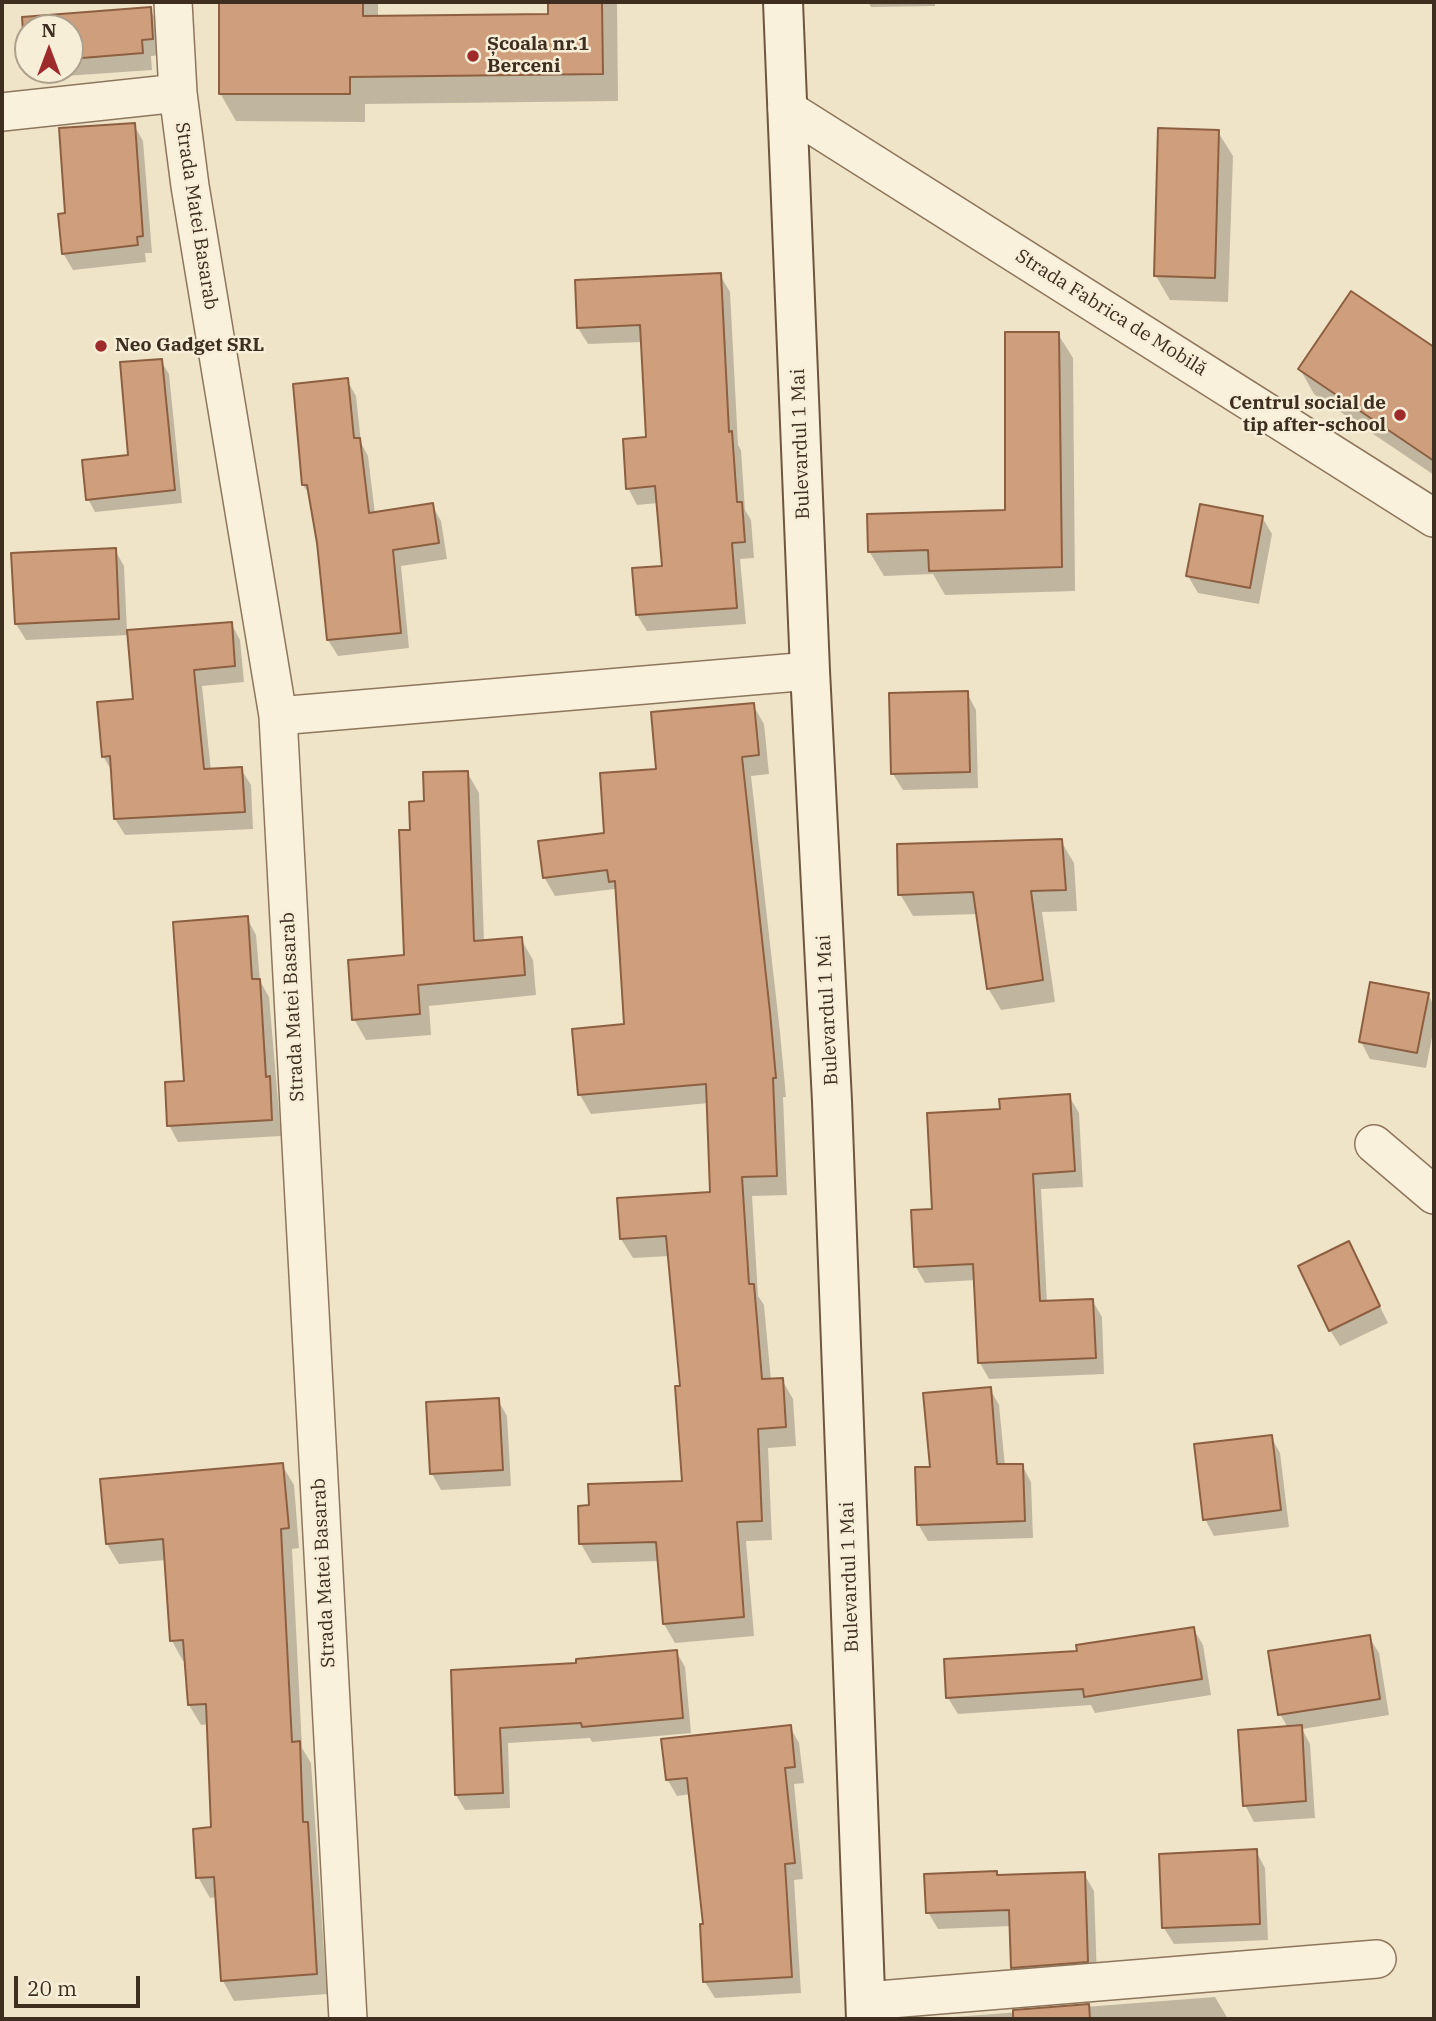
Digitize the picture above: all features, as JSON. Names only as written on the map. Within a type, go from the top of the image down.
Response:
[{"type":"main road","name":"Bulevardul 1 Mai","points":[[783,2],[810,671],[832,1101],[866,2010]]},
{"type":"street","name":"Strada Matei Basarab","points":[[173,2],[178,93],[190,186],[278,716],[348,2019]]},
{"type":"street","points":[[2,112],[178,93]]},
{"type":"street","name":"Strada Fabrica de Mobilă","points":[[787,109],[1434,518]]},
{"type":"street","points":[[278,716],[810,671]]},
{"type":"street","points":[[1374,1144],[1434,1195]]},
{"type":"street","points":[[866,2010],[1377,1959]]},
{"type":"building","points":[[219,2],[363,2],[363,16],[548,14],[548,2],[602,2],[603,74],[350,77],[350,94],[219,94]]},
{"type":"building","points":[[151,7],[153,39],[142,40],[143,53],[84,58],[84,14],[61,14]]},
{"type":"building","points":[[135,123],[143,236],[137,237],[138,245],[62,254],[58,214],[65,213],[59,128]]},
{"type":"building","points":[[1158,128],[1219,130],[1215,278],[1154,276]]},
{"type":"building","points":[[721,273],[729,432],[732,431],[737,502],[742,502],[745,542],[732,543],[737,608],[636,615],[632,568],[662,566],[655,486],[626,489],[623,439],[646,437],[640,325],[577,328],[575,280]]},
{"type":"building","name":"Centrul social de tip after-school","points":[[1351,291],[1434,347],[1434,461],[1298,369]]},
{"type":"building","points":[[1005,332],[1059,332],[1062,567],[929,571],[928,550],[868,552],[867,514],[1005,510]]},
{"type":"building","points":[[162,359],[175,490],[86,500],[82,460],[128,455],[120,362]]},
{"type":"building","points":[[348,378],[354,438],[360,438],[369,513],[433,503],[439,543],[393,550],[401,633],[327,640],[317,543],[307,485],[302,485],[293,384]]},
{"type":"building","points":[[1200,504],[1263,516],[1250,588],[1186,576]]},
{"type":"building","points":[[116,548],[119,619],[15,624],[11,553]]},
{"type":"building","points":[[232,622],[235,666],[194,670],[204,769],[242,767],[245,812],[114,819],[110,756],[102,757],[97,702],[133,699],[127,630]]},
{"type":"building","points":[[968,691],[970,772],[891,774],[889,693]]},
{"type":"building","points":[[754,703],[759,755],[742,757],[776,1078],[773,1078],[777,1176],[742,1177],[749,1284],[754,1284],[762,1379],[783,1378],[786,1427],[758,1429],[762,1521],[737,1522],[744,1617],[663,1624],[656,1542],[579,1544],[578,1506],[589,1505],[588,1484],[682,1481],[675,1386],[680,1386],[666,1236],[620,1239],[617,1198],[710,1192],[706,1084],[578,1095],[572,1029],[624,1024],[615,881],[609,882],[607,870],[543,878],[538,841],[604,833],[600,773],[656,769],[651,712]]},
{"type":"building","points":[[468,771],[474,941],[522,937],[525,975],[418,985],[420,1014],[352,1020],[348,960],[404,955],[399,830],[410,830],[409,802],[424,801],[423,772]]},
{"type":"building","points":[[1062,839],[1066,890],[1031,891],[1043,980],[987,989],[973,892],[898,895],[897,844]]},
{"type":"building","points":[[248,916],[252,979],[260,979],[266,1077],[270,1076],[272,1120],[167,1126],[165,1082],[184,1081],[173,922]]},
{"type":"building","points":[[1370,982],[1429,993],[1417,1053],[1359,1042]]},
{"type":"building","points":[[1070,1094],[1075,1171],[1033,1174],[1040,1301],[1093,1299],[1096,1358],[978,1363],[973,1264],[914,1267],[911,1210],[932,1209],[927,1113],[1000,1109],[999,1099]]},
{"type":"building","points":[[1349,1241],[1380,1306],[1329,1331],[1298,1266]]},
{"type":"building","points":[[991,1387],[997,1464],[1023,1464],[1025,1521],[917,1525],[915,1467],[930,1467],[923,1393]]},
{"type":"building","points":[[499,1398],[503,1470],[430,1474],[426,1402]]},
{"type":"building","points":[[1272,1435],[1281,1510],[1203,1520],[1194,1444]]},
{"type":"building","points":[[283,1463],[289,1528],[281,1529],[292,1742],[300,1741],[303,1822],[308,1822],[317,1974],[221,1981],[214,1877],[196,1878],[193,1829],[211,1827],[206,1704],[188,1705],[183,1640],[170,1641],[163,1539],[106,1544],[100,1479]]},
{"type":"building","points":[[1194,1627],[1202,1679],[1084,1697],[1083,1689],[946,1698],[944,1659],[1077,1651],[1076,1645]]},
{"type":"building","points":[[1370,1635],[1380,1699],[1278,1715],[1268,1651]]},
{"type":"building","points":[[677,1650],[683,1718],[582,1727],[581,1723],[500,1728],[503,1793],[455,1795],[451,1670],[576,1663],[576,1659]]},
{"type":"building","points":[[791,1725],[795,1767],[785,1768],[795,1863],[785,1864],[792,1977],[703,1982],[700,1924],[703,1924],[687,1778],[666,1780],[661,1739]]},
{"type":"building","points":[[1302,1725],[1306,1801],[1243,1806],[1238,1730]]},
{"type":"building","points":[[1257,1849],[1260,1924],[1162,1928],[1159,1854]]},
{"type":"building","points":[[997,1871],[997,1875],[1085,1872],[1088,1962],[1011,1968],[1009,1910],[926,1913],[924,1874]]},
{"type":"building","points":[[1089,2004],[1090,2019],[1013,2019],[1013,2010]]},
{"type":"place","name":"Școala nr.1 Berceni","points":[[473,56]]},
{"type":"place","name":"Neo Gadget SRL","points":[[101,346]]},
{"type":"place","name":"Centrul social de tip after-school","points":[[1400,415]]}]
